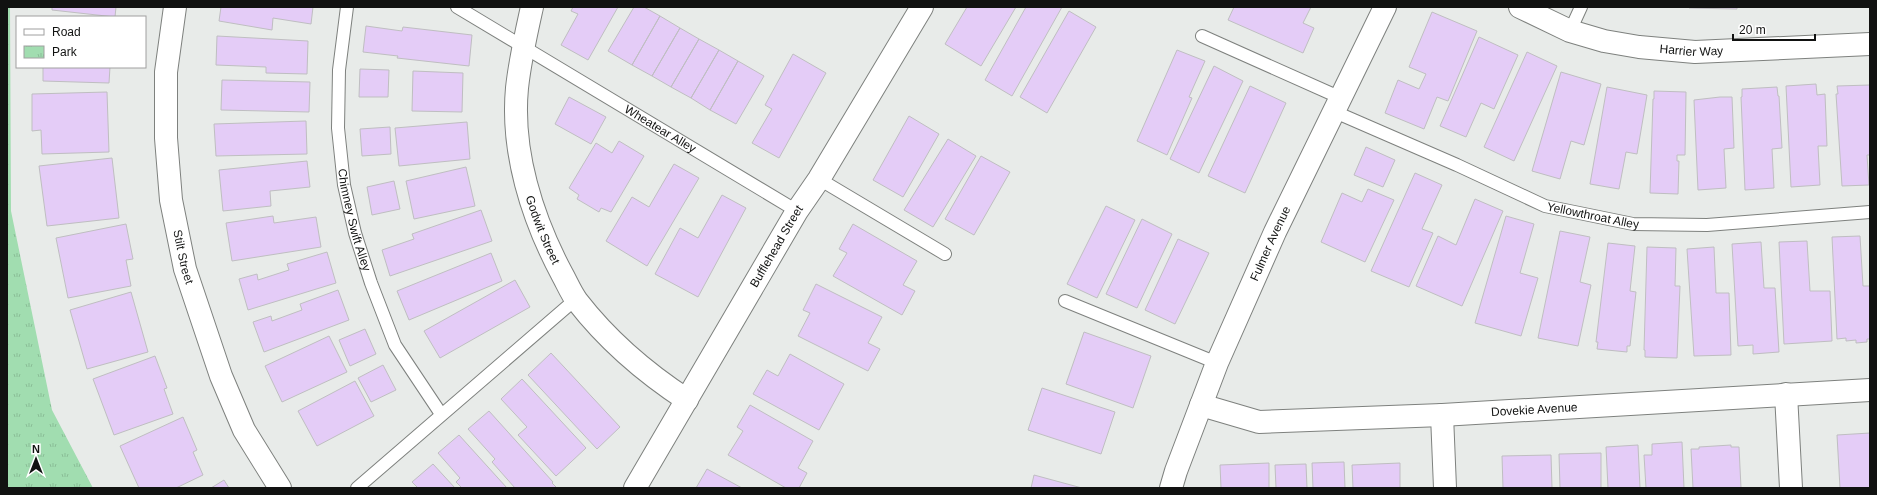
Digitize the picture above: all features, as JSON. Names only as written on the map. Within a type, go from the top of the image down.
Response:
[{"type":"street","name":"Stilt Street","points":[[175,7],[166,72],[166,138],[171,200],[186,269],[221,376],[244,430],[280,488]]},
{"type":"street","name":"Godwit Street","points":[[532,7],[523,46],[517,89],[518,143],[530,196],[550,250],[576,299],[605,334],[656,380],[687,400]]},
{"type":"street","name":"Bufflehead Street","points":[[635,488],[797,212],[819,179],[922,7]]},
{"type":"street","name":"Fulmer Avenue","points":[[1171,488],[1217,363],[1275,232],[1385,7]]},
{"type":"street","name":"Harrier Way","points":[[1520,7],[1570,31],[1604,41],[1639,47],[1695,52],[1870,44]]},
{"type":"street","name":"Dovekie Avenue","points":[[1201,405],[1259,422],[1442,415],[1870,390]]},
{"type":"street","points":[[1786,394],[1791,488]]},
{"type":"street","points":[[1442,415],[1445,488]]},
{"type":"lane","name":"Chimney Swift Alley","points":[[347,7],[338,70],[338,128],[344,185],[355,233],[371,283],[395,345],[441,414]]},
{"type":"lane","points":[[457,7],[523,46]]},
{"type":"lane","points":[[1570,31],[1581,7]]},
{"type":"lane","name":"Yellowthroat Alley","points":[[1202,36],[1457,165],[1545,206],[1633,224],[1707,225],[1870,212]]},
{"type":"lane","name":"Wheatear Alley","points":[[523,46],[797,212]]},
{"type":"lane","points":[[819,179],[945,254]]},
{"type":"lane","points":[[357,488],[576,299]]},
{"type":"lane","points":[[1065,301],[1217,363]]},
{"type":"green space","points":[[7,7],[10,7],[11,211],[52,410],[93,488],[7,488]]},
{"type":"building","points":[[52,7],[116,7],[115,16],[52,10]]},
{"type":"building","points":[[221,7],[313,7],[311,24],[273,18],[272,30],[219,21]]},
{"type":"building","points":[[573,7],[618,7],[588,60],[561,45],[578,14],[571,11]]},
{"type":"building","points":[[634,7],[644,7],[660,16],[632,65],[608,51]]},
{"type":"building","points":[[967,7],[1016,7],[981,66],[945,44]]},
{"type":"building","points":[[1026,7],[1062,7],[1012,96],[985,80]]},
{"type":"building","points":[[1234,7],[1311,7],[1303,23],[1314,28],[1303,53],[1228,20]]},
{"type":"building","points":[[1737,7],[1737,9],[1689,8]]},
{"type":"building","points":[[1069,11],[1096,27],[1047,113],[1020,97]]},
{"type":"building","points":[[1432,12],[1477,31],[1448,101],[1437,97],[1424,129],[1385,113],[1398,80],[1419,89],[1426,74],[1409,67]]},
{"type":"building","points":[[660,16],[680,28],[652,76],[632,65]]},
{"type":"building","points":[[366,26],[402,31],[403,27],[472,35],[469,66],[397,58],[398,56],[363,52]]},
{"type":"building","points":[[680,28],[699,39],[671,87],[652,76]]},
{"type":"building","points":[[217,36],[308,41],[307,74],[266,73],[266,67],[216,65]]},
{"type":"building","points":[[1479,37],[1518,55],[1494,109],[1481,103],[1466,137],[1440,126]]},
{"type":"building","points":[[699,39],[719,50],[691,98],[671,87]]},
{"type":"building","points":[[719,50],[738,61],[710,110],[691,98]]},
{"type":"building","points":[[1177,50],[1205,61],[1189,97],[1192,98],[1167,155],[1137,141]]},
{"type":"building","points":[[1527,52],[1557,66],[1514,161],[1484,147]]},
{"type":"building","points":[[793,54],[826,73],[779,158],[752,143],[772,109],[765,105]]},
{"type":"building","points":[[738,61],[764,76],[736,124],[710,110]]},
{"type":"building","points":[[1214,66],[1243,81],[1199,173],[1170,159]]},
{"type":"building","points":[[43,68],[110,68],[109,83],[43,81]]},
{"type":"building","points":[[360,69],[389,70],[388,97],[359,97]]},
{"type":"building","points":[[413,71],[463,73],[462,112],[412,111]]},
{"type":"building","points":[[1561,72],[1601,84],[1584,145],[1571,141],[1560,179],[1532,171]]},
{"type":"building","points":[[222,80],[310,82],[309,112],[221,110]]},
{"type":"building","points":[[1816,84],[1817,95],[1825,94],[1827,146],[1818,146],[1820,185],[1791,187],[1786,86]]},
{"type":"building","points":[[1870,85],[1870,155],[1867,155],[1869,185],[1842,186],[1836,94],[1838,94],[1837,86]]},
{"type":"building","points":[[1250,86],[1286,103],[1245,193],[1208,176]]},
{"type":"building","points":[[1607,87],[1647,95],[1637,154],[1626,152],[1619,189],[1590,184]]},
{"type":"building","points":[[1777,87],[1779,96],[1782,148],[1772,149],[1774,188],[1745,190],[1741,97],[1742,89]]},
{"type":"building","points":[[1654,91],[1686,92],[1685,155],[1677,155],[1677,161],[1679,161],[1678,194],[1650,193]]},
{"type":"building","points":[[107,92],[109,152],[42,154],[41,130],[32,131],[32,94]]},
{"type":"building","points":[[569,97],[606,117],[591,144],[555,124]]},
{"type":"building","points":[[1732,97],[1734,148],[1724,149],[1726,188],[1698,190],[1694,100]]},
{"type":"building","points":[[909,116],[939,134],[903,197],[873,180]]},
{"type":"building","points":[[306,121],[307,154],[216,156],[214,124]]},
{"type":"building","points":[[467,122],[470,159],[399,166],[395,128]]},
{"type":"building","points":[[390,127],[391,154],[362,156],[360,129]]},
{"type":"building","points":[[948,139],[976,156],[933,227],[904,210]]},
{"type":"building","points":[[619,141],[644,156],[611,212],[601,208],[599,212],[577,199],[579,195],[569,188],[596,143],[612,153]]},
{"type":"building","points":[[1366,147],[1395,160],[1383,187],[1354,175]]},
{"type":"building","points":[[981,156],[1010,172],[974,235],[945,219]]},
{"type":"building","points":[[112,158],[119,218],[47,226],[39,166]]},
{"type":"building","points":[[307,161],[310,187],[270,191],[271,206],[223,211],[219,170]]},
{"type":"building","points":[[674,164],[699,178],[647,266],[606,241],[632,197],[649,207]]},
{"type":"building","points":[[466,167],[475,206],[414,219],[406,181]]},
{"type":"building","points":[[1415,173],[1442,185],[1422,229],[1433,233],[1409,287],[1371,271]]},
{"type":"building","points":[[394,181],[400,209],[372,215],[367,187]]},
{"type":"building","points":[[1368,189],[1394,200],[1365,262],[1321,242],[1342,193],[1362,202]]},
{"type":"building","points":[[722,195],[746,208],[698,297],[655,274],[680,228],[698,238]]},
{"type":"building","points":[[1475,199],[1503,211],[1462,306],[1416,286],[1438,236],[1456,245]]},
{"type":"building","points":[[1106,206],[1135,220],[1097,298],[1067,284]]},
{"type":"building","points":[[481,210],[492,241],[390,276],[382,250],[414,239],[412,234]]},
{"type":"building","points":[[273,216],[274,223],[316,217],[321,247],[232,261],[226,223]]},
{"type":"building","points":[[1506,216],[1534,224],[1520,273],[1538,278],[1521,336],[1475,323]]},
{"type":"building","points":[[1142,219],[1172,234],[1137,308],[1106,294]]},
{"type":"building","points":[[126,224],[133,259],[126,260],[131,286],[68,298],[56,238]]},
{"type":"building","points":[[853,224],[917,261],[903,285],[915,291],[902,315],[833,276],[847,253],[839,249]]},
{"type":"building","points":[[1560,231],[1590,237],[1580,282],[1591,285],[1578,346],[1538,338]]},
{"type":"building","points":[[1860,236],[1863,286],[1870,286],[1870,339],[1867,339],[1867,342],[1856,343],[1856,340],[1846,341],[1846,338],[1837,339],[1832,237]]},
{"type":"building","points":[[1178,239],[1209,253],[1175,324],[1145,310]]},
{"type":"building","points":[[1807,241],[1810,291],[1830,291],[1832,341],[1784,344],[1779,242]]},
{"type":"building","points":[[1761,242],[1764,288],[1775,288],[1779,352],[1753,354],[1753,345],[1738,346],[1732,244]]},
{"type":"building","points":[[1608,243],[1635,246],[1630,291],[1636,292],[1630,346],[1627,346],[1627,352],[1597,349],[1598,342],[1596,342]]},
{"type":"building","points":[[1647,247],[1676,248],[1675,286],[1680,286],[1677,358],[1645,357]]},
{"type":"building","points":[[1714,247],[1716,293],[1729,293],[1731,355],[1694,356],[1687,249]]},
{"type":"building","points":[[327,252],[336,283],[248,310],[239,279],[257,274],[258,280],[289,270],[287,264]]},
{"type":"building","points":[[491,253],[502,281],[409,320],[397,291]]},
{"type":"building","points":[[515,280],[530,307],[440,358],[424,331]]},
{"type":"building","points":[[816,284],[882,317],[868,343],[880,349],[868,371],[798,336],[810,313],[803,310]]},
{"type":"building","points":[[338,290],[349,320],[264,352],[253,322],[271,316],[272,321],[302,310],[300,304]]},
{"type":"building","points":[[131,292],[148,352],[87,369],[70,310]]},
{"type":"building","points":[[365,329],[376,354],[350,366],[339,340]]},
{"type":"building","points":[[1084,332],[1151,356],[1133,408],[1066,384]]},
{"type":"building","points":[[329,336],[347,372],[282,402],[265,366]]},
{"type":"building","points":[[551,353],[620,427],[597,449],[528,375]]},
{"type":"building","points":[[790,354],[844,384],[819,430],[753,394],[767,370],[778,376]]},
{"type":"building","points":[[155,356],[167,388],[164,389],[173,414],[114,435],[93,379]]},
{"type":"building","points":[[383,365],[396,390],[371,402],[358,378]]},
{"type":"building","points":[[522,379],[586,448],[556,476],[518,435],[527,427],[501,399]]},
{"type":"building","points":[[355,381],[374,416],[317,446],[298,411]]},
{"type":"building","points":[[1042,388],[1115,412],[1101,454],[1028,430]]},
{"type":"building","points":[[750,405],[813,441],[798,468],[807,473],[799,488],[786,488],[728,455],[743,431],[737,427]]},
{"type":"building","points":[[489,411],[557,488],[515,488],[492,462],[495,459],[468,429]]},
{"type":"building","points":[[183,417],[197,450],[193,452],[203,475],[176,488],[139,488],[120,446]]},
{"type":"building","points":[[1870,433],[1870,488],[1840,488],[1837,435]]},
{"type":"building","points":[[459,435],[507,488],[462,488],[456,482],[460,478],[438,453]]},
{"type":"building","points":[[1682,442],[1684,488],[1646,488],[1644,455],[1652,455],[1652,444]]},
{"type":"building","points":[[1638,445],[1640,488],[1608,488],[1606,447]]},
{"type":"building","points":[[1731,445],[1731,447],[1739,447],[1741,488],[1693,488],[1691,449]]},
{"type":"building","points":[[1601,453],[1601,488],[1560,488],[1559,454]]},
{"type":"building","points":[[1551,455],[1552,488],[1503,488],[1502,456]]},
{"type":"building","points":[[1344,462],[1345,488],[1313,488],[1312,463]]},
{"type":"building","points":[[1269,463],[1269,488],[1221,488],[1220,465]]},
{"type":"building","points":[[1400,463],[1400,488],[1353,488],[1352,465]]},
{"type":"building","points":[[433,464],[455,488],[418,488],[412,482]]},
{"type":"building","points":[[1306,464],[1307,488],[1276,488],[1275,465]]},
{"type":"building","points":[[707,469],[742,488],[696,488]]},
{"type":"building","points":[[1034,475],[1082,488],[1031,488]]},
{"type":"building","points":[[224,480],[229,488],[211,488]]}]
